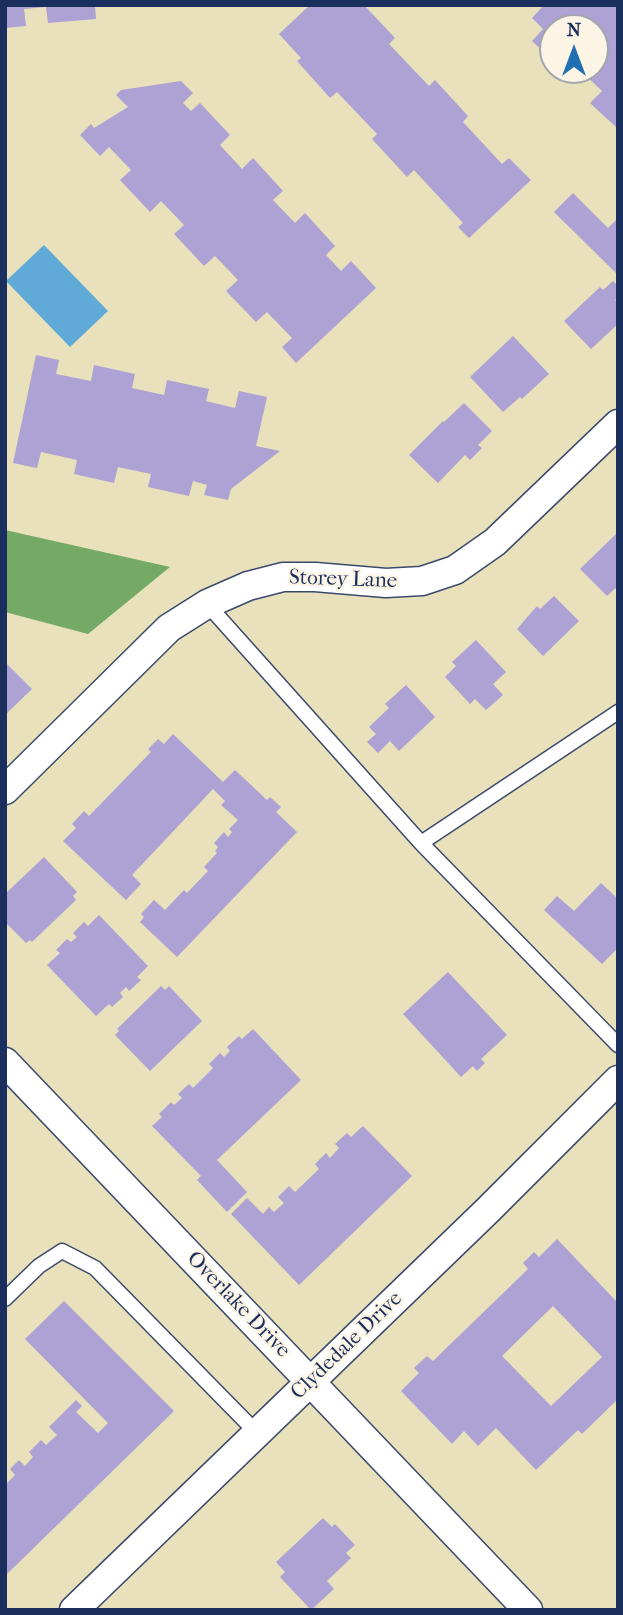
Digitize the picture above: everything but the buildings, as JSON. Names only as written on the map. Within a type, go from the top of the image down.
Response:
[{"type":"street","name":"Storey Lane","points":[[5,790],[169,628],[207,604],[248,586],[283,577],[386,583],[422,581],[455,570],[495,542],[618,424]]},
{"type":"street","name":"Overlake Drive","points":[[5,1062],[528,1610]]},
{"type":"street","name":"Clydedale Drive","points":[[74,1610],[488,1210],[618,1080]]},
{"type":"lane","points":[[207,604],[421,843],[618,1045]]},
{"type":"lane","points":[[421,843],[618,712]]},
{"type":"lane","points":[[5,1299],[39,1266],[62,1251],[95,1268],[257,1433]]},
{"type":"green space","points":[[5,530],[170,567],[88,634],[5,612]]},
{"type":"water","points":[[44,245],[108,311],[70,347],[6,281]]}]
